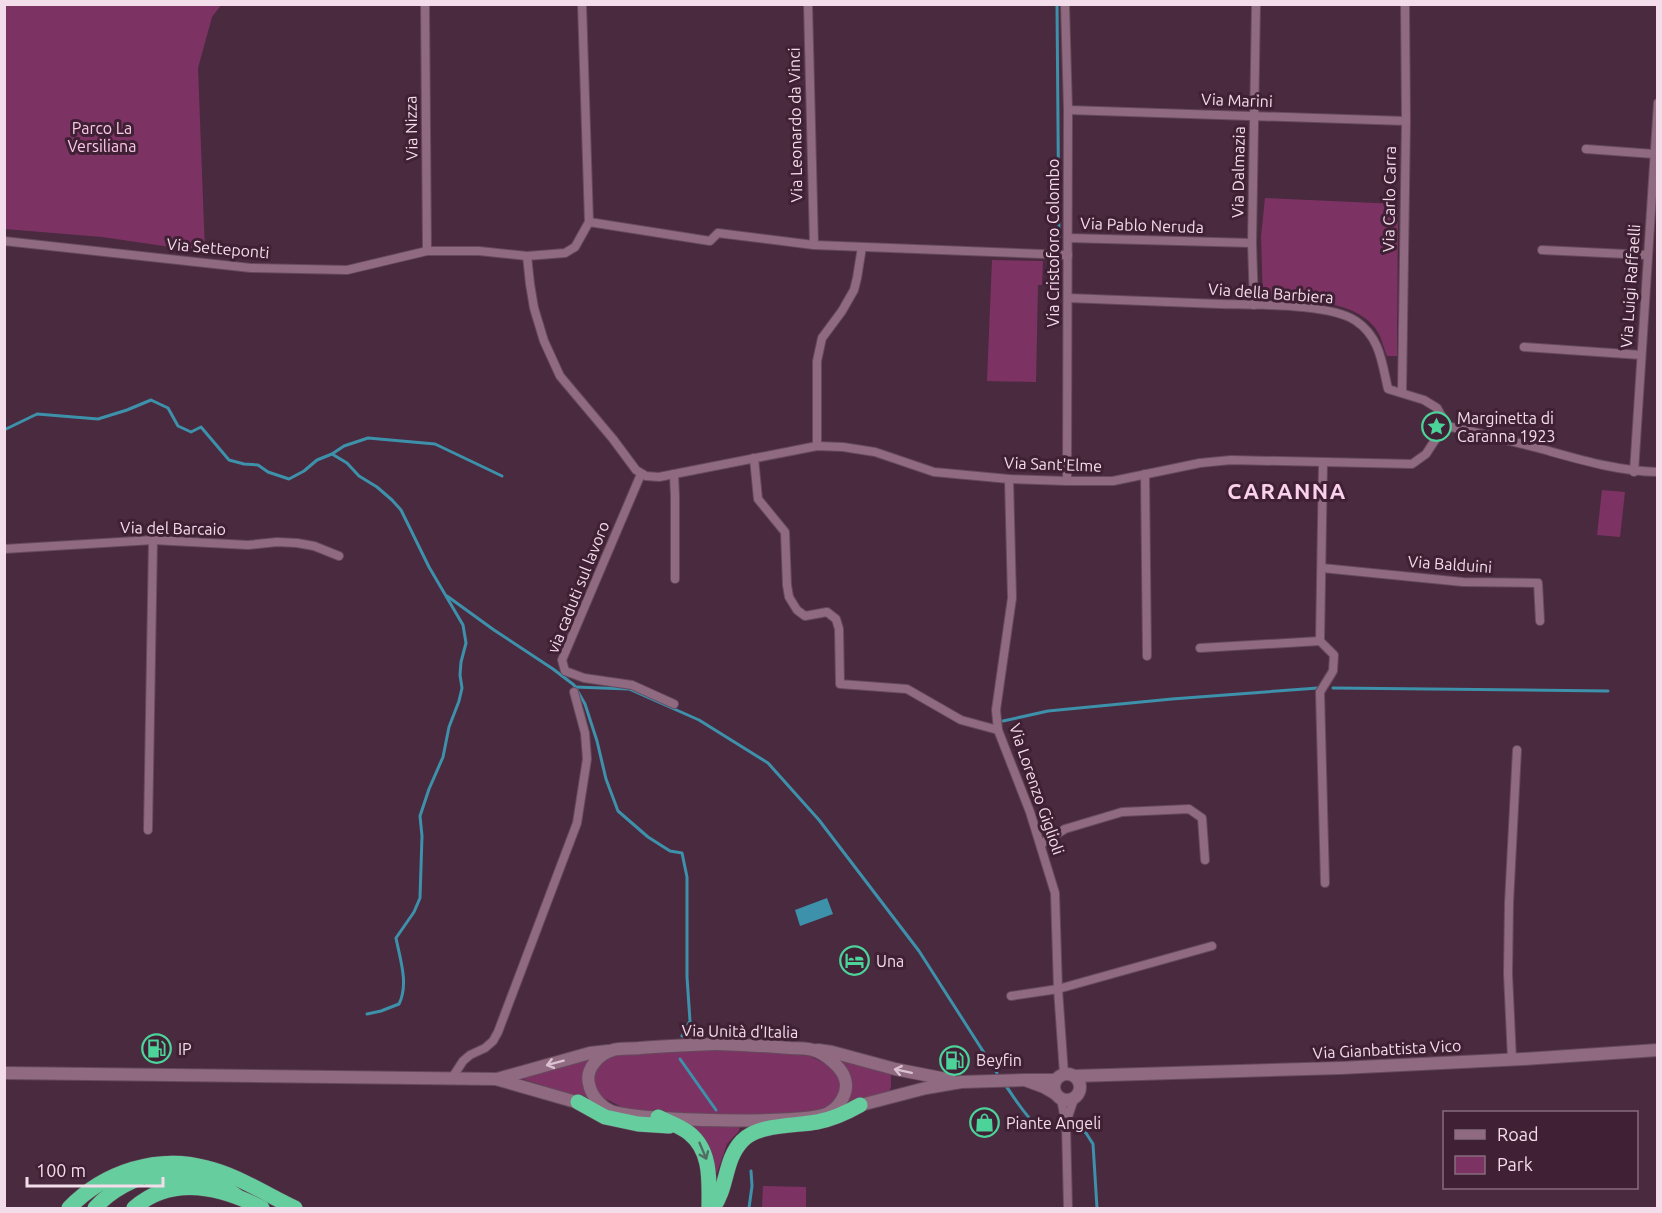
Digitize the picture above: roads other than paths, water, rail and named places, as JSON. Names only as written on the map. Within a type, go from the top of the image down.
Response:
[{"type":"highway","points":[[578,1102],[605,1117],[638,1124],[680,1127]]},
{"type":"highway","points":[[711,1209],[723,1190],[730,1159],[747,1136],[765,1130],[827,1119],[860,1105]]},
{"type":"highway","points":[[658,1117],[680,1127],[698,1140],[706,1157],[711,1209]]},
{"type":"highway","points":[[711,1209],[725,1155],[735,1138],[746,1129],[778,1120]]},
{"type":"highway","points":[[69,1209],[86,1193],[109,1178],[137,1168],[174,1164],[210,1168],[240,1189],[262,1209]]},
{"type":"highway","points":[[95,1209],[123,1185],[156,1173],[174,1170],[204,1172],[240,1189]]},
{"type":"highway","points":[[102,1209],[114,1197],[129,1188],[174,1175],[204,1178],[295,1209]]},
{"type":"highway","points":[[134,1209],[149,1197],[160,1192],[183,1187],[240,1189]]},
{"type":"main road","name":"Via Unità d'Italia","points":[[4,1073],[496,1079],[624,1114],[778,1120],[826,1114],[841,1100],[846,1084],[840,1068],[814,1050],[717,1044],[590,1053],[496,1079]]},
{"type":"main road","points":[[609,1110],[592,1094],[588,1074],[595,1062],[612,1050]]},
{"type":"main road","points":[[814,1050],[832,1052],[895,1069],[961,1082]]},
{"type":"main road","name":"Via Gianbattista Vico","points":[[1119,1076],[1340,1068],[1658,1050]]},
{"type":"main road","points":[[826,1114],[917,1090],[961,1082],[1119,1076]]},
{"type":"main road","points":[[1025,1080],[1044,1087],[1065,1100],[1095,1082],[1119,1076]]},
{"type":"main road","points":[[1065,1077],[1079,1081],[1078,1093]]},
{"type":"main road","points":[[1059,1097],[1054,1087],[1065,1077]]},
{"type":"street","name":"Via Nizza","points":[[425,4],[427,251]]},
{"type":"street","points":[[427,251],[478,251],[527,255],[565,253],[575,247],[589,222],[582,4]]},
{"type":"street","name":"Via Leonardo da Vinci","points":[[808,4],[814,245]]},
{"type":"street","name":"Via Cristoforo Colombo","points":[[1065,4],[1068,110],[1067,481]]},
{"type":"street","name":"Via Dalmazia","points":[[1254,305],[1252,243],[1256,4]]},
{"type":"street","name":"Via Carlo Carra","points":[[1402,393],[1406,121],[1405,4]]},
{"type":"street","name":"Via Luigi Raffaelli","points":[[1634,472],[1658,103]]},
{"type":"street","name":"Via Marini","points":[[1068,110],[1406,121]]},
{"type":"street","points":[[1586,149],[1654,154]]},
{"type":"street","points":[[589,222],[710,241],[718,233],[814,245],[1068,255]]},
{"type":"street","name":"Via Pablo Neruda","points":[[1068,238],[1252,243]]},
{"type":"street","name":"Via Setteponti","points":[[4,241],[251,268],[347,270],[427,251]]},
{"type":"street","points":[[817,446],[817,361],[822,338],[854,290],[862,247]]},
{"type":"street","points":[[1542,250],[1647,255]]},
{"type":"street","points":[[527,255],[534,308],[544,341],[560,376],[636,470],[643,475]]},
{"type":"street","name":"Via della Barbiera","points":[[1068,298],[1254,305],[1344,314],[1357,321],[1377,343],[1388,389],[1424,400],[1437,408],[1447,426]]},
{"type":"street","points":[[1524,347],[1641,355]]},
{"type":"street","points":[[1447,426],[1608,467],[1634,472],[1658,472]]},
{"type":"street","name":"Via Sant'Elme","points":[[643,475],[659,477],[817,446],[875,452],[934,472],[1009,479],[1067,481],[1113,481],[1231,460],[1412,464],[1426,454],[1447,426]]},
{"type":"street","points":[[754,458],[758,499],[785,532],[789,597],[797,610],[805,616],[827,612],[836,619],[839,629],[840,684],[907,689],[961,720],[998,730]]},
{"type":"street","points":[[1323,463],[1320,640],[1334,655],[1333,671],[1320,692],[1325,883]]},
{"type":"street","points":[[674,474],[675,579]]},
{"type":"street","points":[[1145,474],[1147,656]]},
{"type":"street","name":"via caduti sul lavoro","points":[[643,475],[562,660],[565,671],[584,678],[632,685],[674,704]]},
{"type":"street","name":"Via Lorenzo Giglioli","points":[[1009,479],[1012,598],[996,711],[998,730],[1030,812],[1055,893],[1065,1077]]},
{"type":"street","points":[[148,830],[153,540]]},
{"type":"street","name":"Via del Barcaio","points":[[4,549],[153,540],[248,545],[277,542],[297,543],[324,549],[339,556]]},
{"type":"street","name":"Via Balduini","points":[[1322,568],[1463,582],[1538,583],[1540,621]]},
{"type":"street","points":[[1200,648],[1320,640]]},
{"type":"street","points":[[452,1078],[463,1061],[485,1048],[498,1032],[577,823],[587,759],[585,734],[574,692]]},
{"type":"street","points":[[1512,1059],[1508,974],[1509,903],[1517,750]]},
{"type":"street","points":[[1041,844],[1065,829],[1122,812],[1189,809],[1202,818],[1204,860]]},
{"type":"street","points":[[1011,996],[1059,988],[1212,946]]},
{"type":"street","points":[[1066,1124],[1078,1093]]},
{"type":"street","points":[[1059,1097],[1066,1124],[1068,1209]]},
{"type":"water","points":[[827,898],[833,914],[800,926],[795,910]]},
{"type":"waterway","points":[[1057,4],[1059,246]]},
{"type":"waterway","points":[[4,430],[37,414],[98,419],[151,400],[168,408],[178,426],[191,432],[201,427],[229,460],[258,465],[268,472],[289,479],[304,471],[317,460],[332,454],[377,487],[401,510],[429,567],[463,625],[466,643],[461,662],[462,688],[459,701],[449,727],[443,757],[420,816],[422,836],[420,898],[414,912],[396,938],[404,980],[402,996],[399,1004],[367,1014]]},
{"type":"waterway","points":[[332,454],[344,446],[368,438],[435,444],[502,476]]},
{"type":"waterway","points":[[447,596],[574,685],[585,704],[606,779],[618,811],[648,837],[670,851],[682,853],[687,877],[687,977],[690,1021],[682,1036]]},
{"type":"waterway","points":[[575,687],[629,689],[699,720],[768,763],[819,820],[919,951],[997,1073]]},
{"type":"waterway","points":[[1003,721],[1048,711],[1318,688]]},
{"type":"waterway","points":[[1333,688],[1608,691]]},
{"type":"waterway","points":[[680,1059],[716,1110]]},
{"type":"waterway","points":[[1006,1086],[1034,1123],[1043,1128],[1058,1128]]},
{"type":"waterway","points":[[1076,1127],[1086,1133],[1093,1144],[1097,1208]]},
{"type":"waterway","points":[[749,1208],[752,1186],[751,1171]]},
{"type":"place","name":"Marginetta di Caranna 1923","points":[[1436,427]]},
{"type":"place","name":"Una","points":[[855,961]]},
{"type":"place","name":"IP","points":[[157,1049]]},
{"type":"place","name":"Beyfin","points":[[955,1060]]},
{"type":"place","name":"Piante Angeli","points":[[985,1123]]},
{"type":"district","name":"CARANNA","points":[[1287,490]]},
{"type":"park label","name":"Parco La Versiliana","points":[[102,137]]}]
